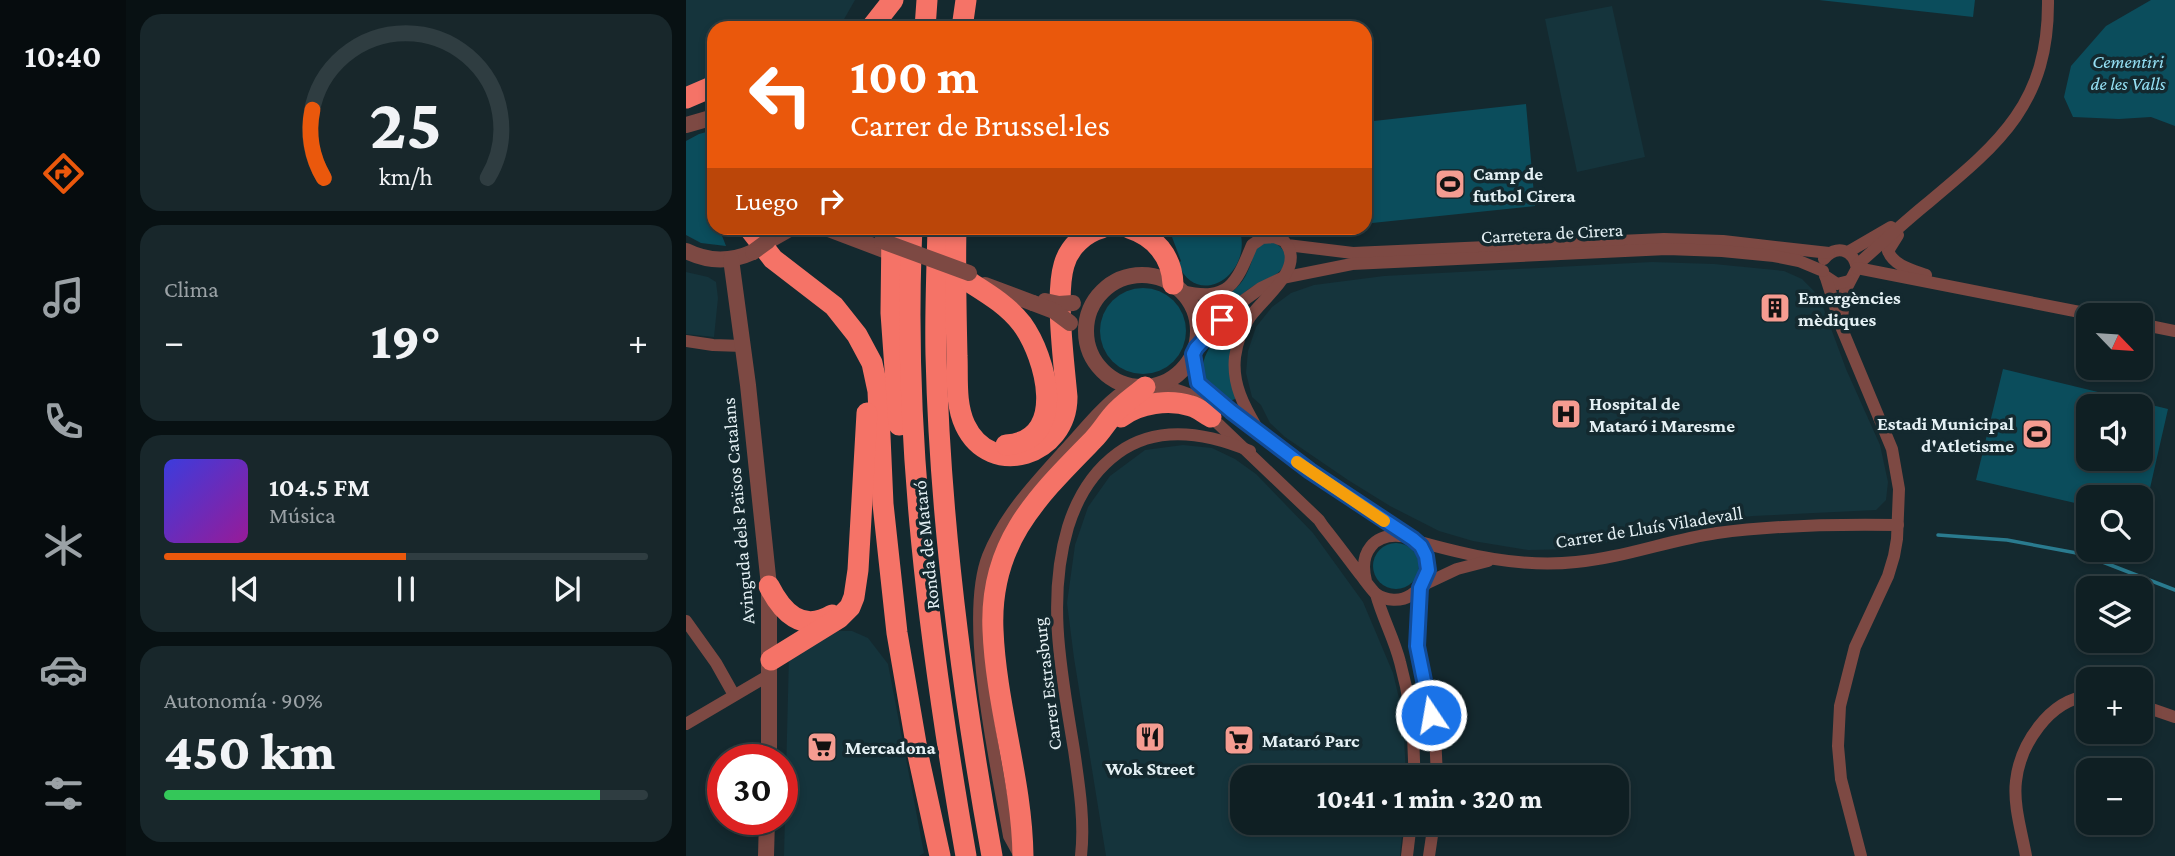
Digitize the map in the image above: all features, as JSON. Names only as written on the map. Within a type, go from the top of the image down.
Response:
[{"type":"highway","points":[[876,21],[893,0]]},
{"type":"highway","points":[[926,21],[927,0]]},
{"type":"highway","points":[[952,21],[954,0]]},
{"type":"highway","points":[[963,21],[966,0]]},
{"type":"highway","points":[[686,98],[707,89]]},
{"type":"highway","points":[[754,235],[773,259],[834,306],[857,335],[872,363],[877,391],[883,504],[897,633],[915,742],[940,856]]},
{"type":"highway","name":"Ronda de Mataró","points":[[912,235],[914,451],[933,647],[966,856]]},
{"type":"highway","name":"Ronda de Mataró","points":[[938,235],[936,354],[942,484],[960,659],[992,856]]},
{"type":"highway","points":[[956,236],[958,369],[962,416],[973,438],[986,448],[1000,454],[1019,455],[1036,451],[1051,440],[1065,416],[1067,397],[1061,276],[1068,256],[1077,242],[1090,235]]},
{"type":"highway","points":[[1144,235],[1162,250],[1178,287]]},
{"type":"highway","points":[[956,236],[960,262],[964,384],[970,417],[976,429],[987,439],[1001,445],[1014,444],[1034,434],[1045,417],[1047,399],[1044,373],[1030,336],[1016,317],[996,298],[968,279]]},
{"type":"highway","points":[[886,240],[922,654],[938,744],[953,781]]},
{"type":"highway","points":[[771,667],[839,618],[850,607],[854,597],[858,570],[868,394],[864,349]]},
{"type":"highway","points":[[1102,431],[1113,415],[1144,386]]},
{"type":"highway","points":[[1022,856],[1018,793],[993,628],[995,595],[1010,540],[1024,516],[1059,474],[1102,431],[1128,412],[1158,403],[1188,405],[1211,416]]},
{"type":"highway","points":[[769,586],[782,608],[796,618],[813,621],[827,618],[848,599],[853,548],[860,538]]},
{"type":"street","points":[[1842,329],[1843,299],[1857,266],[1985,154],[2023,107],[2045,44],[2048,0]]},
{"type":"street","points":[[686,125],[707,119]]},
{"type":"street","points":[[1848,252],[1913,215]]},
{"type":"street","points":[[1913,215],[1891,245],[1888,251],[1890,257],[1895,262],[1957,287]]},
{"type":"street","points":[[861,235],[886,240],[968,279],[1032,300],[1054,311],[1070,323],[1078,334],[1092,367],[1104,373]]},
{"type":"street","points":[[687,253],[713,260],[731,260],[753,252],[773,236]]},
{"type":"street","name":"Carretera de Cirera","points":[[1178,287],[1199,295],[1226,288],[1244,267],[1252,245],[1262,238],[1274,237],[1287,245],[1329,251],[1375,252],[1664,239],[1723,241],[1829,253]]},
{"type":"street","points":[[1262,435],[1238,391],[1235,359],[1249,318],[1290,264],[1291,251],[1287,245]]},
{"type":"street","name":"Carretera de Cirera","points":[[1194,351],[1245,298],[1282,278],[1352,264],[1667,249],[1774,256],[1799,261],[1825,275]]},
{"type":"street","points":[[1857,266],[1854,258],[1841,249],[1829,253],[1822,263],[1842,329],[1892,449],[1899,489],[1894,556],[1888,576],[1855,647],[1840,706],[1838,746],[1841,779],[1861,856]]},
{"type":"street","name":"Avinguda dels Països Catalans","points":[[731,260],[769,586],[769,744]]},
{"type":"street","points":[[1857,266],[2076,311]]},
{"type":"street","points":[[1022,856],[1009,836],[985,695],[979,620],[981,588],[987,558],[1013,510],[1035,481],[1115,398],[1182,370],[1194,351],[1198,338],[1197,317],[1189,299],[1178,287],[1150,275],[1113,278],[1085,299],[1073,303],[1032,300]]},
{"type":"street","points":[[1825,275],[1837,284],[1849,281]]},
{"type":"street","points":[[1126,276],[1104,289],[1093,302],[1087,318],[1087,343],[1093,359],[1104,373],[1116,381],[1184,391],[1192,395],[1319,520],[1376,594],[1405,682],[1415,765]]},
{"type":"street","points":[[2153,327],[2175,331]]},
{"type":"street","points":[[686,341],[743,346]]},
{"type":"street","points":[[1194,351],[1198,383],[1310,471],[1421,546],[1428,570],[1422,587],[1417,646],[1435,734],[1436,765]]},
{"type":"street","name":"Carrer Estrasburg","points":[[1081,856],[1082,812],[1059,645],[1057,601],[1065,537],[1081,494],[1103,466],[1124,449],[1145,439],[1166,434],[1207,436],[1250,451]]},
{"type":"street","name":"Carrer de Lluís Viladevall","points":[[1410,538],[1491,560],[1538,563],[1575,562],[1717,533],[1898,525]]},
{"type":"street","points":[[1366,581],[1363,570],[1367,550],[1388,535],[1410,538]]},
{"type":"street","name":"Carrer de Lluís Viladevall","points":[[1422,587],[1457,569],[1491,560]]},
{"type":"street","points":[[1376,594],[1386,599],[1398,600],[1408,597],[1422,587]]},
{"type":"street","points":[[686,621],[716,663],[734,695]]},
{"type":"street","points":[[686,724],[734,695],[771,667]]},
{"type":"street","points":[[2026,856],[2016,783],[2023,755],[2038,729],[2052,713],[2076,699]]},
{"type":"street","points":[[2153,709],[2175,717]]},
{"type":"street","points":[[766,856],[767,835]]},
{"type":"street","points":[[1407,856],[1409,835]]},
{"type":"street","points":[[1429,856],[1432,835]]},
{"type":"shaded area","points":[[686,0],[855,0],[843,21],[707,21],[707,79],[686,87]]},
{"type":"shaded area","points":[[1612,6],[1645,157],[1577,172],[1545,19]]},
{"type":"shaded area","name":"Hospital de Mataró i Maresme","points":[[1652,262],[1714,264],[1784,271],[1802,279],[1814,291],[1822,304],[1846,369],[1880,445],[1888,482],[1886,500],[1876,510],[1705,521],[1576,549],[1528,550],[1473,541],[1439,531],[1390,506],[1348,480],[1285,437],[1270,423],[1261,405],[1252,397],[1246,373],[1248,351],[1256,327],[1272,307],[1291,293],[1314,285],[1384,276]]},
{"type":"shaded area","points":[[686,272],[708,277],[716,282],[718,298],[714,337],[686,334]]},
{"type":"shaded area","points":[[1183,445],[1212,448],[1235,459],[1256,474],[1313,533],[1363,602],[1393,673],[1403,715],[1405,765],[1230,765],[1230,835],[1402,835],[1400,856],[1106,856],[1067,603],[1075,545],[1088,507],[1110,476],[1145,450]]},
{"type":"shaded area","points":[[852,631],[868,638],[888,664],[924,853],[919,856],[784,856],[785,835],[798,835],[798,744],[787,744],[789,655],[818,636]]},
{"type":"green space","points":[[1819,0],[1975,0],[1973,17]]},
{"type":"green space","name":"Cementiri de les Valls","points":[[2151,0],[2175,0],[2175,126],[2151,117],[2073,117],[2064,97],[2071,66],[2106,26]]},
{"type":"green space","name":"Camp de futbol Cirera","points":[[1526,104],[1535,206],[1372,223],[1372,121]]},
{"type":"green space","points":[[707,132],[707,235],[722,235],[726,246],[701,243],[686,235],[686,141]]},
{"type":"green space","points":[[1170,235],[1240,235],[1242,244],[1239,259],[1232,272],[1222,280],[1210,285],[1198,285],[1187,278],[1178,264],[1181,261]]},
{"type":"green space","points":[[1264,243],[1275,243],[1283,250],[1286,258],[1282,270],[1252,287],[1210,321],[1203,301],[1224,296],[1239,285],[1249,269],[1255,248]]},
{"type":"green space","points":[[1135,288],[1151,288],[1174,300],[1183,314],[1186,331],[1183,348],[1174,362],[1151,374],[1135,374],[1119,367],[1107,355],[1100,339],[1100,323],[1107,307],[1119,295]]},
{"type":"green space","points":[[1250,308],[1247,312],[1235,399],[1230,401],[1213,390],[1205,379],[1203,366],[1214,341]]},
{"type":"green space","name":"Estadi Municipal d'Atletisme","points":[[2003,369],[2106,394],[2076,394],[2076,471],[2153,471],[2153,405],[2168,409],[2151,485],[2076,485],[2076,503],[1976,480]]},
{"type":"green space","points":[[1396,543],[1413,549],[1419,566],[1413,583],[1396,589],[1379,583],[1373,566],[1379,549]]},
{"type":"waterway","points":[[1938,535],[2007,540],[2082,554],[2175,590]]},
{"type":"slow traffic","points":[[1297,462],[1384,521]]},
{"type":"place","name":"Camp de futbol Cirera","points":[[1450,184]]},
{"type":"place","name":"Emergències mèdiques","points":[[1775,308]]},
{"type":"place","name":"Hospital de Mataró i Maresme","points":[[1566,414]]},
{"type":"place","name":"Estadi Municipal d'Atletisme","points":[[2037,434]]},
{"type":"place","name":"Wok Street","points":[[1150,737]]},
{"type":"place","name":"Mataró Parc","points":[[1239,740]]},
{"type":"place","name":"Mercadona","points":[[822,747]]},
{"type":"route","points":[[1222,320],[1193,354],[1198,383],[1310,471],[1421,546],[1428,570],[1420,588],[1417,646],[1431,715]]}]
